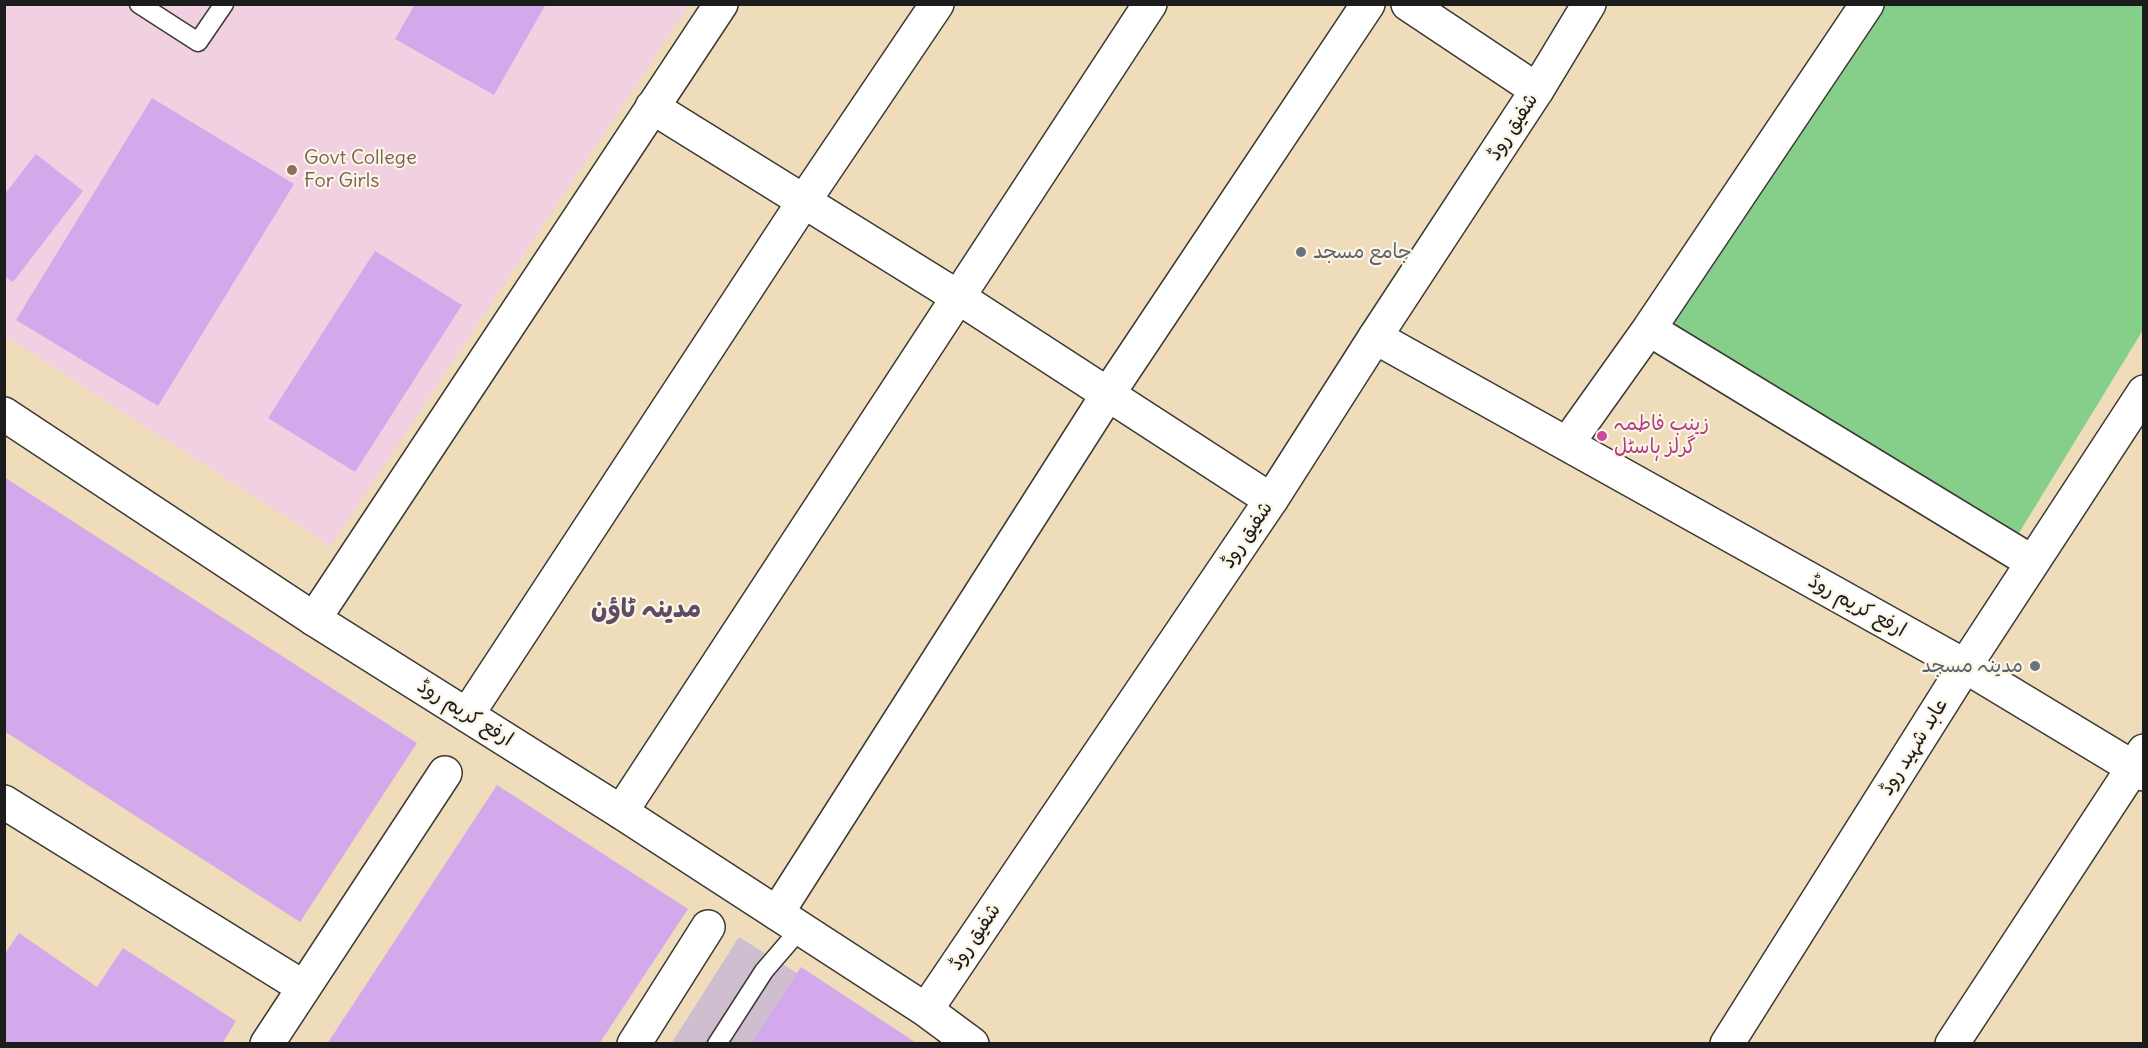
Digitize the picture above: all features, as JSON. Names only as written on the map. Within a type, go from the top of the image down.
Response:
[{"type":"street","points":[[314,620],[721,4]]},
{"type":"street","points":[[467,715],[804,201],[937,4]]},
{"type":"street","points":[[621,812],[1150,4]]},
{"type":"street","points":[[789,921],[1108,394],[1368,4]]},
{"type":"street","points":[[1408,4],[1537,90]]},
{"type":"street","name":"شفیق روڈ","points":[[926,1010],[1271,500],[1537,90],[1588,4]]},
{"type":"street","points":[[1567,444],[1648,329],[1867,4]]},
{"type":"street","points":[[652,106],[958,297],[1271,500]]},
{"type":"street","points":[[1648,329],[2032,562]]},
{"type":"street","name":"ارفع کریم روڈ","points":[[1375,337],[2140,764]]},
{"type":"street","name":"عابد شہید روڈ","points":[[1727,1044],[1965,666],[2144,392]]},
{"type":"street","name":"ارفع کریم روڈ","points":[[4,414],[314,620],[621,812],[926,1010]]},
{"type":"street","points":[[1952,1044],[2140,764]]},
{"type":"street","points":[[267,1044],[445,773]]},
{"type":"street","points":[[4,802],[303,987]]},
{"type":"street","points":[[634,1044],[708,927]]},
{"type":"street","points":[[926,1010],[972,1044]]},
{"type":"lane","points":[[139,4],[198,42],[224,4]]},
{"type":"lane","points":[[717,1044],[764,971],[789,921]]},
{"type":"shaded area","name":"Govt College For Girls","points":[[4,5],[689,5],[331,546],[5,336]]},
{"type":"shaded area","points":[[739,937],[909,1043],[671,1044]]},
{"type":"green space","points":[[1882,5],[2143,5],[2143,330],[2019,533],[1666,322]]},
{"type":"building","points":[[415,4],[546,4],[494,95],[395,39]]},
{"type":"building","points":[[152,98],[294,184],[158,406],[16,320]]},
{"type":"building","points":[[36,154],[83,191],[13,282],[4,276],[4,195]]},
{"type":"building","points":[[375,251],[462,305],[355,472],[268,418]]},
{"type":"building","points":[[4,477],[417,743],[300,922],[4,731]]},
{"type":"building","points":[[497,785],[688,909],[599,1044],[327,1044]]},
{"type":"building","points":[[19,933],[97,987],[123,948],[236,1021],[222,1044],[4,1044],[4,955]]},
{"type":"building","points":[[801,967],[918,1044],[751,1044]]},
{"type":"place","name":"Govt College For Girls","points":[[292,170]]},
{"type":"place","name":"جامع مسجد","points":[[1301,252]]},
{"type":"place","name":"زینب فاطمہ گرلز ہاسٹل","points":[[1602,436]]},
{"type":"place","name":"مدینہ مسجد","points":[[2035,666]]},
{"type":"district","name":"مدینہ ٹاؤن","points":[[646,610]]}]
